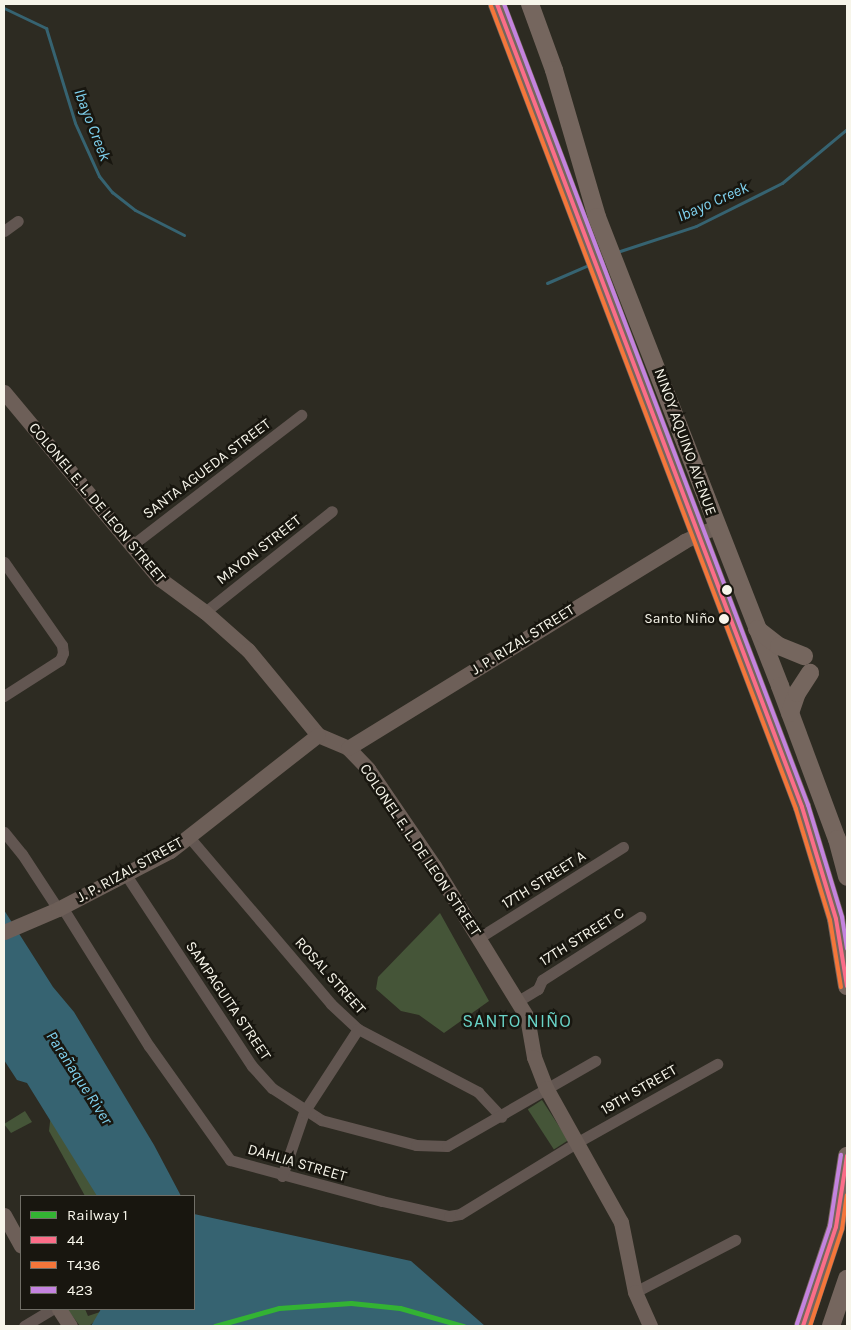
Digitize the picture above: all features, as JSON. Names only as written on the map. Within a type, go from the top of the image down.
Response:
[{"type":"main road","name":"NINOY AQUINO AVENUE","points":[[497,4],[802,807],[844,942],[847,986]]},
{"type":"main road","name":"NINOY AQUINO AVENUE","points":[[530,4],[550,59],[606,241],[661,376],[716,527],[790,713],[837,839],[847,877]]},
{"type":"main road","points":[[757,628],[779,646],[804,656]]},
{"type":"main road","points":[[790,713],[797,693],[810,673]]},
{"type":"main road","points":[[803,1326],[815,1297],[836,1227],[847,1156]]},
{"type":"main road","points":[[831,1326],[847,1279]]},
{"type":"main road","points":[[815,1297],[839,1305]]},
{"type":"street","points":[[4,231],[18,220]]},
{"type":"street","name":"COLONEL E. L. DE LEON STREET","points":[[4,392],[160,579],[205,612],[248,650],[318,735],[348,748],[368,769],[480,937],[527,1017],[534,1057],[546,1088],[621,1222],[635,1292],[650,1326]]},
{"type":"street","name":"SANTA AGUEDA STREET","points":[[131,546],[301,415]]},
{"type":"street","name":"MAYON STREET","points":[[205,612],[332,511]]},
{"type":"street","name":"J. P. RIZAL STREET","points":[[348,748],[699,533],[716,527]]},
{"type":"street","points":[[4,562],[62,646],[64,654],[60,660],[4,696]]},
{"type":"street","name":"J. P. RIZAL STREET","points":[[4,932],[60,908],[126,875],[189,837],[318,735]]},
{"type":"street","name":"DAHLIA STREET","points":[[4,832],[60,908],[149,1046],[230,1160],[282,1176],[449,1216],[469,1211],[576,1143]]},
{"type":"street","name":"ROSAL STREET","points":[[189,837],[331,1004],[358,1030],[478,1092],[500,1117]]},
{"type":"street","name":"17TH STREET A","points":[[480,937],[623,847]]},
{"type":"street","name":"SAMPAGUITA STREET","points":[[126,875],[252,1066],[272,1088],[304,1112],[321,1120],[416,1145],[448,1146],[595,1061]]},
{"type":"street","name":"17TH STREET C","points":[[518,1001],[538,989],[542,980],[640,917]]},
{"type":"street","points":[[282,1176],[304,1112],[358,1030]]},
{"type":"street","name":"19TH STREET","points":[[576,1143],[717,1064]]},
{"type":"street","points":[[4,1215],[20,1244]]},
{"type":"street","points":[[635,1292],[736,1240]]},
{"type":"street","points":[[24,1326],[50,1310]]},
{"type":"street","points":[[60,1310],[70,1326]]},
{"type":"green space","points":[[440,913],[489,1001],[444,1033],[419,1015],[401,1011],[376,989],[378,977]]},
{"type":"green space","points":[[542,1100],[568,1140],[554,1150],[528,1109]]},
{"type":"green space","points":[[25,1111],[32,1122],[11,1133],[4,1124]]},
{"type":"green space","points":[[51,1113],[111,1195],[84,1195],[49,1131]]},
{"type":"green space","points":[[68,1310],[85,1310],[88,1316],[108,1310],[89,1326],[80,1326]]},
{"type":"water","name":"Parañaque River","points":[[4,910],[53,987],[74,1012],[154,1145],[180,1195],[96,1195],[27,1083],[17,1080],[4,1060]]},
{"type":"water","points":[[195,1214],[411,1261],[485,1326],[91,1326],[100,1310],[195,1310]]},
{"type":"waterway","name":"Ibayo Creek","points":[[4,8],[46,28],[75,123],[99,176],[112,192],[135,210],[184,235]]},
{"type":"waterway","name":"Ibayo Creek","points":[[617,252],[696,226],[782,183],[847,129]]},
{"type":"waterway","name":"Ibayo Creek","points":[[547,283],[591,264]]},
{"type":"rail line","name":"1","points":[[215,1326],[279,1308],[351,1303],[400,1308],[463,1326]]},
{"type":"transit line","name":"44","points":[[497,4],[802,807],[836,919],[847,986]]},
{"type":"transit line","name":"423","points":[[504,4],[808,805],[842,917],[847,949]]},
{"type":"transit line","name":"T436","points":[[491,6],[796,809],[830,920],[841,987]]},
{"type":"transit line","name":"423","points":[[797,1324],[830,1226],[841,1155]]},
{"type":"transit line","name":"44","points":[[803,1326],[836,1227],[847,1156]]},
{"type":"transit line","name":"T436","points":[[810,1326],[842,1229],[847,1195]]},
{"type":"place","name":"Santo Niño","points":[[724,619]]},
{"type":"district","name":"SANTO NIÑO","points":[[517,1021]]}]
